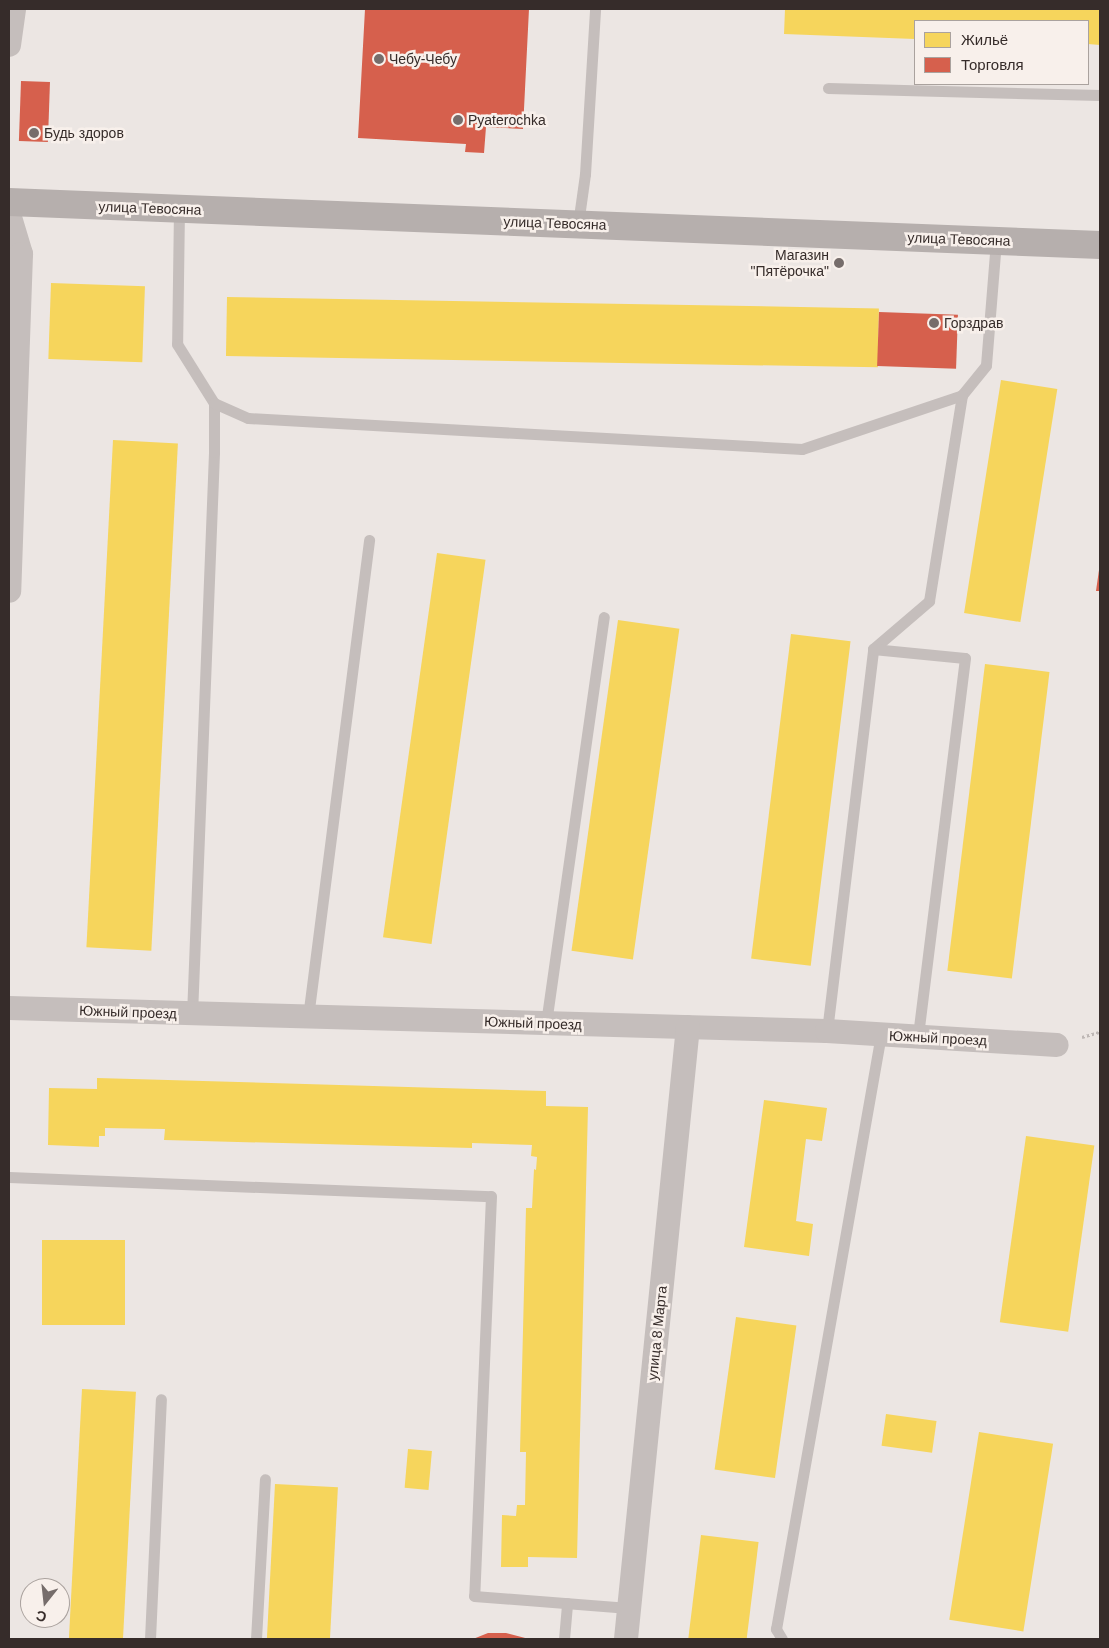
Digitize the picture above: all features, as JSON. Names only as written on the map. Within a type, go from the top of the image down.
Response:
[{"type":"main road","name":"улица Тевосяна","points":[[9,202],[1100,245]]},
{"type":"street","points":[[9,214],[21,254],[9,591]]},
{"type":"street","name":"Южный проезд","points":[[9,1008],[192,1015],[827,1031],[1057,1045]]},
{"type":"street","name":"улица 8 Марта","points":[[626,1639],[688,1028]]},
{"type":"lane","points":[[578,224],[585,174],[595,9]]},
{"type":"lane","points":[[828,88],[1100,95]]},
{"type":"lane","points":[[179,209],[177,344],[214,403],[214,452],[192,1015]]},
{"type":"lane","points":[[827,1031],[873,649],[930,601],[962,395],[986,365],[996,241]]},
{"type":"lane","points":[[214,403],[248,418],[802,449],[962,395]]},
{"type":"lane","points":[[308,1017],[370,540]]},
{"type":"lane","points":[[546,1023],[604,617]]},
{"type":"lane","points":[[873,649],[965,658],[918,1036]]},
{"type":"lane","points":[[782,1639],[776,1629],[881,1034]]},
{"type":"lane","points":[[9,1177],[491,1196],[474,1596],[629,1608]]},
{"type":"lane","points":[[150,1639],[161,1399]]},
{"type":"lane","points":[[256,1639],[265,1479]]},
{"type":"lane","points":[[564,1639],[567,1603]]},
{"type":"building: Жильё","points":[[785,9],[1100,9],[1100,45],[1089,44],[1089,20],[914,20],[914,39],[784,34]]},
{"type":"building: Жильё","points":[[51,283],[145,286],[142,362],[48,359]]},
{"type":"building: Жильё","points":[[227,297],[879,308],[878,367],[226,356]]},
{"type":"building: Жильё","points":[[1001,380],[1057,389],[1020,622],[964,613]]},
{"type":"building: Жильё","points":[[113,440],[178,443],[151,951],[86,947]]},
{"type":"building: Жильё","points":[[437,553],[486,560],[432,944],[383,937]]},
{"type":"building: Жильё","points":[[618,620],[679,629],[633,959],[572,951]]},
{"type":"building: Жильё","points":[[791,634],[851,641],[811,966],[751,959]]},
{"type":"building: Жильё","points":[[985,664],[1050,672],[1012,979],[947,971]]},
{"type":"building: Жильё","points":[[97,1078],[546,1091],[546,1106],[588,1107],[577,1558],[528,1557],[528,1567],[501,1567],[502,1515],[516,1516],[517,1505],[525,1505],[526,1452],[520,1452],[526,1208],[532,1208],[534,1169],[536,1170],[537,1157],[531,1156],[532,1145],[472,1143],[472,1148],[164,1140],[165,1129],[105,1128],[105,1136],[99,1136],[99,1147],[48,1145],[49,1088],[97,1089]]},
{"type":"building: Жильё","points":[[764,1100],[827,1108],[822,1141],[806,1139],[796,1221],[813,1224],[809,1256],[744,1247]]},
{"type":"building: Жильё","points":[[1026,1136],[1094,1146],[1068,1332],[1000,1322]]},
{"type":"building: Жильё","points":[[42,1240],[125,1240],[125,1325],[42,1325]]},
{"type":"building: Жильё","points":[[736,1317],[796,1325],[775,1478],[715,1470]]},
{"type":"building: Жильё","points":[[82,1389],[136,1392],[123,1639],[69,1639]]},
{"type":"building: Жильё","points":[[886,1414],[937,1421],[932,1453],[882,1446]]},
{"type":"building: Жильё","points":[[979,1432],[1053,1444],[1023,1631],[949,1620]]},
{"type":"building: Жильё","points":[[408,1449],[432,1451],[429,1490],[405,1488]]},
{"type":"building: Жильё","points":[[275,1484],[338,1487],[330,1639],[267,1639]]},
{"type":"building: Жильё","points":[[701,1535],[759,1542],[747,1639],[688,1639]]},
{"type":"building: Торговля","points":[[365,9],[529,9],[523,129],[486,127],[484,153],[465,152],[466,144],[358,138]]},
{"type":"building: Торговля","points":[[21,81],[50,82],[48,142],[19,141]]},
{"type":"building: Торговля","points":[[879,312],[958,315],[956,369],[877,366]]},
{"type":"building: Торговля","points":[[1099,570],[1100,591],[1096,591]]},
{"type":"building: Торговля","points":[[488,1633],[506,1633],[529,1639],[473,1639]]},
{"type":"place","name":"Чебу-Чебу","points":[[379,59]]},
{"type":"place","name":"Pyaterochka","points":[[458,120]]},
{"type":"place","name":"Будь здоров","points":[[34,133]]},
{"type":"place","name":"Магазин \"Пятёрочка\"","points":[[839,263]]},
{"type":"place","name":"Горздрав","points":[[934,323]]}]
